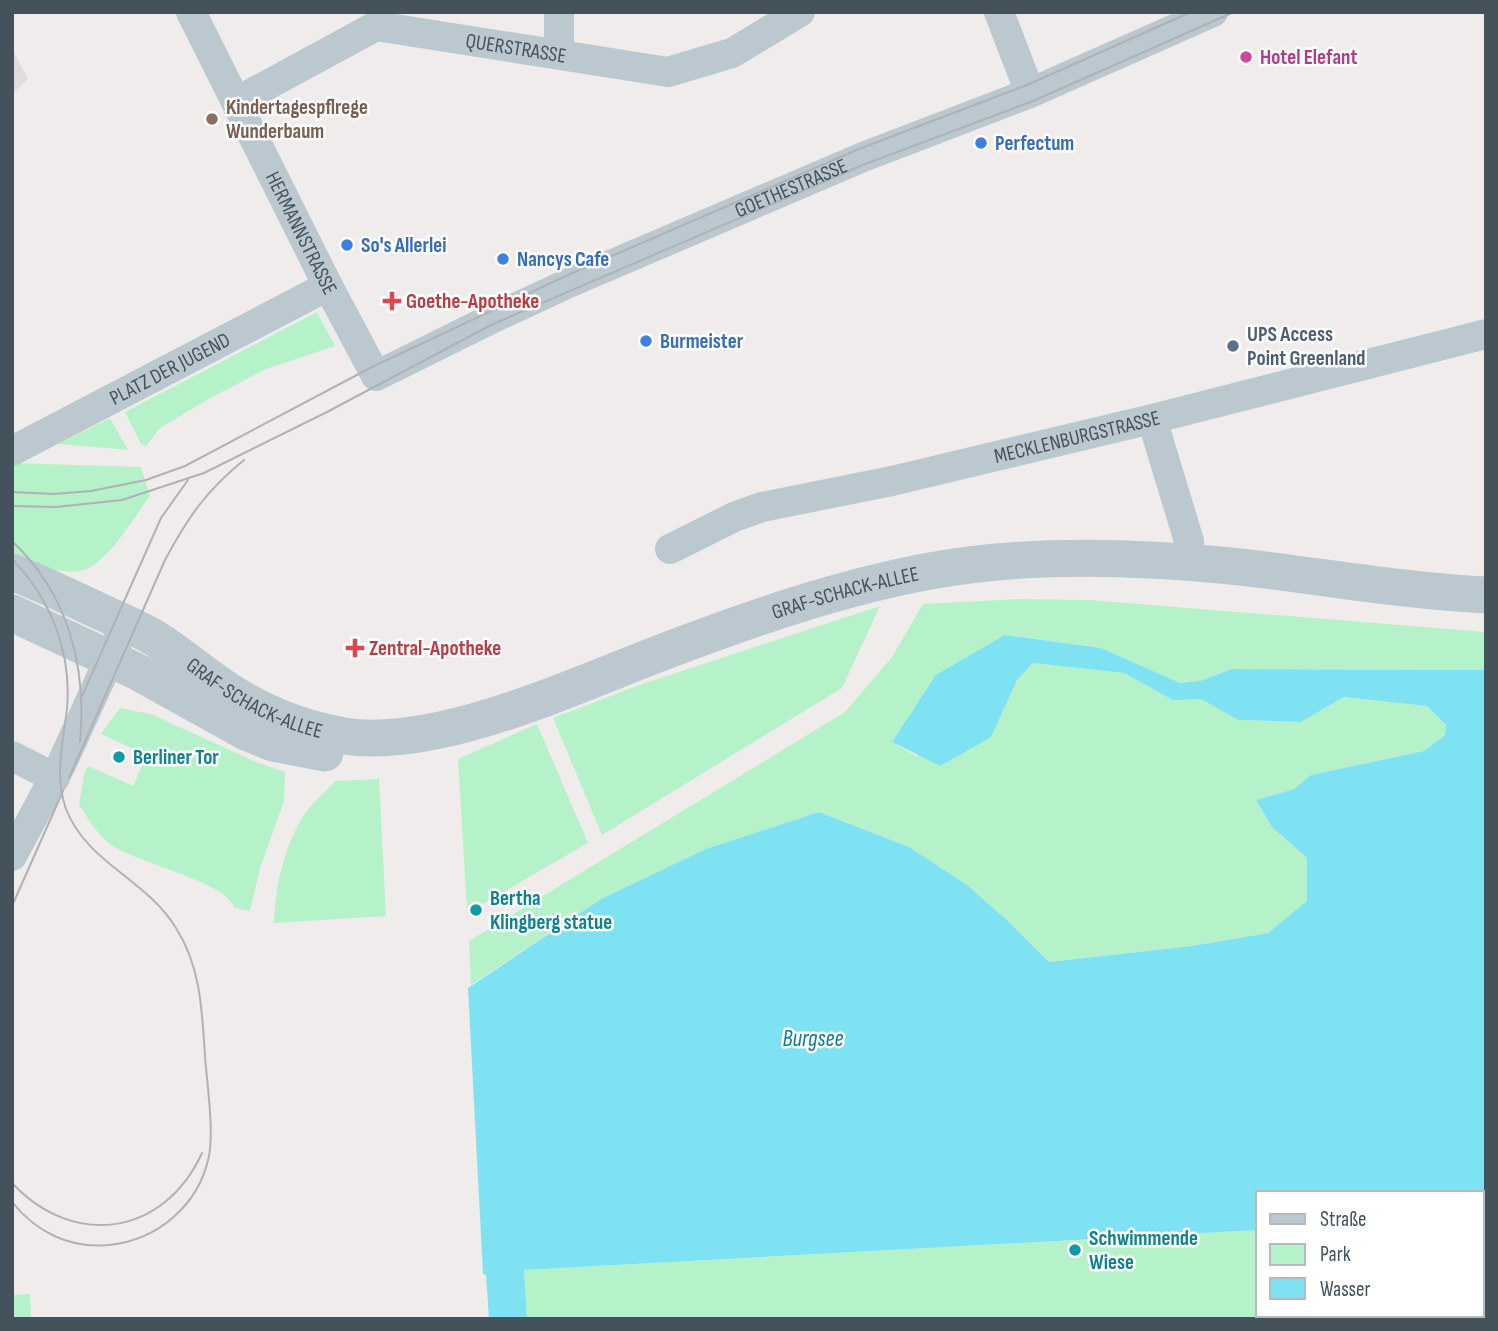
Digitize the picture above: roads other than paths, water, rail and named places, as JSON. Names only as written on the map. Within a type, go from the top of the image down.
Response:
[{"type":"street","name":"HERMANNSTRASSE","points":[[191,12],[376,376]]},
{"type":"street","points":[[559,12],[559,54]]},
{"type":"street","name":"QUERSTRASSE","points":[[236,102],[376,26],[668,72],[732,52],[800,12]]},
{"type":"street","points":[[999,12],[1030,93]]},
{"type":"street","name":"GOETHESTRASSE","points":[[376,376],[571,282],[863,157],[1030,93],[1213,12]]},
{"type":"street","name":"PLATZ DER JUGEND","points":[[12,451],[328,286]]},
{"type":"street","name":"MECKLENBURGSTRASSE","points":[[670,549],[734,517],[762,507],[892,481],[1152,419],[1486,334]]},
{"type":"street","points":[[1152,419],[1167,461],[1189,541],[1190,563]]},
{"type":"street","name":"GRAF-SCHACK-ALLEE","points":[[12,613],[138,672],[246,732],[273,743],[312,752],[386,753],[421,747],[471,730],[517,708],[749,621],[828,595],[888,579],[988,562],[1107,559],[1190,563],[1486,595]]},
{"type":"street","name":"GRAF-SCHACK-ALLEE","points":[[12,572],[155,638],[258,709],[303,726],[346,737],[388,737],[423,733],[517,708]]},
{"type":"street","points":[[12,856],[55,778],[125,623]]},
{"type":"street","points":[[12,756],[55,778]]},
{"type":"water","name":"Burgsee","points":[[1005,635],[1101,648],[1180,683],[1200,681],[1232,669],[1486,670],[1486,1218],[1484,1191],[1256,1191],[1256,1230],[524,1270],[527,1319],[489,1319],[486,1275],[483,1274],[468,988],[601,899],[706,849],[819,812],[909,847],[967,885],[1049,962],[1192,946],[1268,933],[1307,901],[1307,858],[1272,827],[1256,800],[1294,789],[1311,775],[1424,751],[1445,735],[1446,725],[1427,706],[1344,697],[1301,722],[1238,720],[1201,699],[1173,700],[1124,673],[1033,663],[1017,680],[991,737],[940,766],[892,742],[936,675]]},
{"type":"tram line","points":[[12,492],[54,494],[91,491],[146,480],[185,466],[372,367],[568,275],[859,149],[1027,85],[1191,12]]},
{"type":"tram line","points":[[12,506],[56,507],[122,500],[204,473],[327,412],[491,325],[865,164],[1033,101],[1234,12]]},
{"type":"tram line","points":[[69,778],[173,545],[208,494],[244,460]]},
{"type":"tram line","points":[[82,696],[161,518],[188,480]]},
{"type":"tram line","points":[[12,541],[47,584],[70,633],[80,686],[80,741]]},
{"type":"tram line","points":[[12,559],[38,591],[48,609],[62,647],[68,688],[60,771],[66,809],[88,843],[164,911],[191,958],[201,1006],[211,1133],[204,1174],[186,1204],[160,1228],[127,1242],[95,1246],[67,1241],[43,1230],[21,1213],[12,1202]]},
{"type":"tram line","points":[[12,906],[63,791]]},
{"type":"tram line","points":[[12,1183],[36,1204],[62,1218],[89,1224],[116,1224],[142,1216],[165,1202],[185,1181],[202,1153]]},
{"type":"place","name":"Hotel Elefant","points":[[1246,57]]},
{"type":"place","name":"Kindertagespflrege Wunderbaum","points":[[212,119]]},
{"type":"place","name":"Perfectum","points":[[981,143]]},
{"type":"place","name":"So's Allerlei","points":[[347,245]]},
{"type":"place","name":"Nancys Cafe","points":[[503,259]]},
{"type":"place","name":"Goethe-Apotheke","points":[[392,301]]},
{"type":"place","name":"Burmeister","points":[[646,341]]},
{"type":"place","name":"UPS Access Point Greenland","points":[[1233,346]]},
{"type":"place","name":"Zentral-Apotheke","points":[[355,648]]},
{"type":"place","name":"Berliner Tor","points":[[119,757]]},
{"type":"place","name":"Bertha Klingberg statue","points":[[476,910]]},
{"type":"place","name":"Schwimmende Wiese","points":[[1075,1250]]}]
